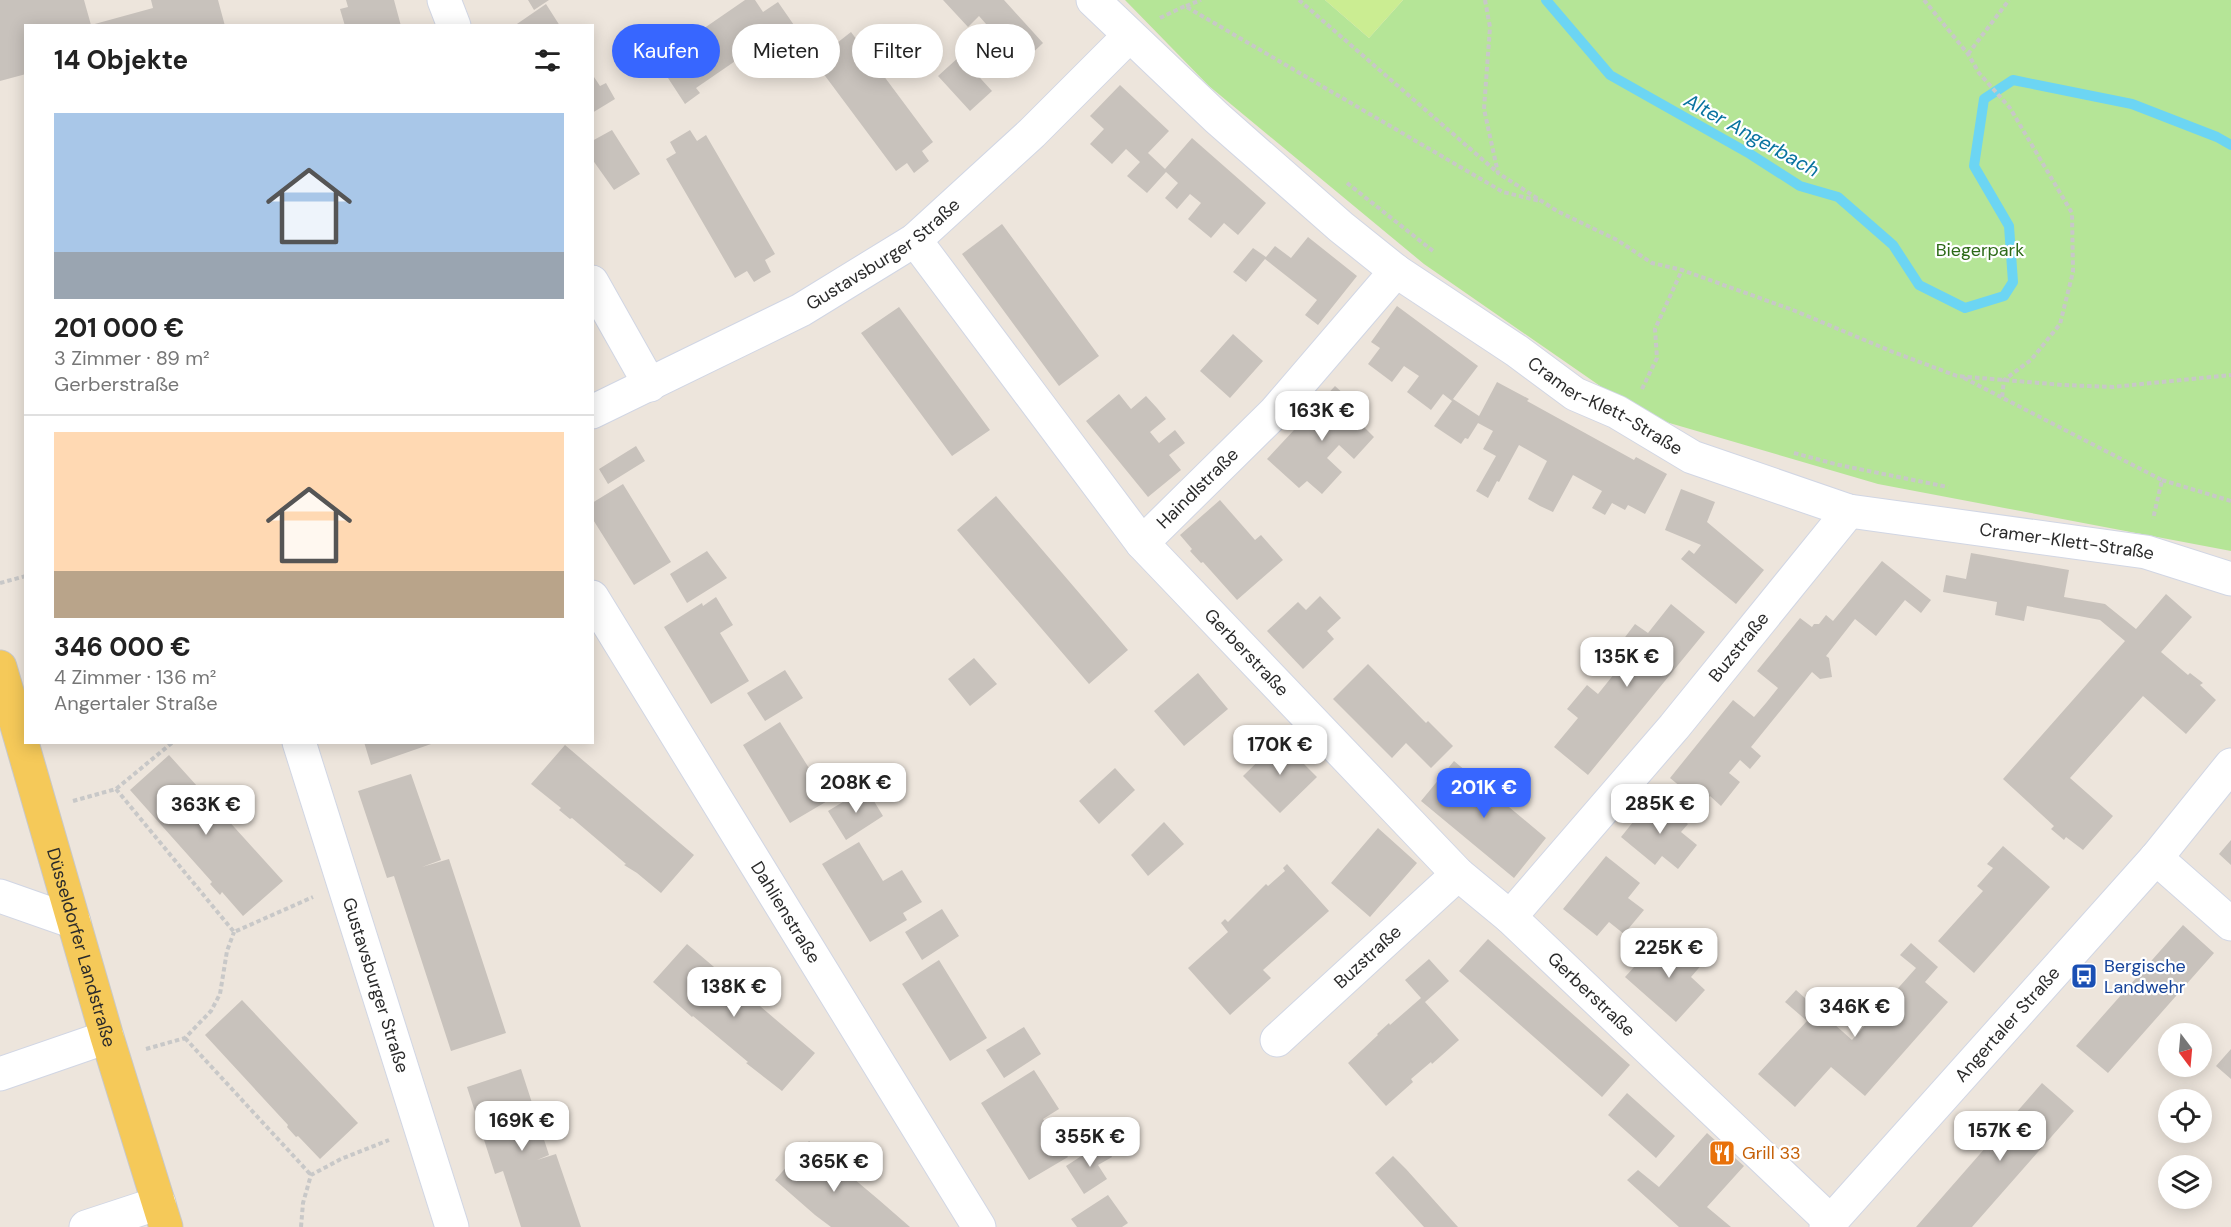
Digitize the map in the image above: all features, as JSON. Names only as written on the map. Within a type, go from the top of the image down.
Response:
[{"type":"main road","name":"Düsseldorfer Landstraße","points":[[0,667],[111,1048],[163,1215]]},
{"type":"street","points":[[444,0],[453,24]]},
{"type":"street","name":"Cramer-Klett-Straße","points":[[1093,0],[1217,117],[1341,227],[1396,271],[1517,351],[1575,394],[1617,412],[1692,457],[1849,511],[2146,552],[2231,579]]},
{"type":"street","name":"Gustavsburger Straße","points":[[594,411],[801,310],[915,240],[1032,133],[1129,36]]},
{"type":"street","name":"Gerberstraße","points":[[915,240],[1142,543],[1458,874],[1510,917],[1828,1224]]},
{"type":"street","name":"Haindlstraße","points":[[1142,543],[1275,412],[1396,271]]},
{"type":"street","points":[[594,286],[650,385]]},
{"type":"street","name":"Buzstraße","points":[[1510,917],[1674,727],[1849,511]]},
{"type":"street","name":"Dahlienstraße","points":[[594,600],[980,1227]]},
{"type":"street","name":"Gustavsburger Straße","points":[[300,744],[452,1227]]},
{"type":"street","name":"Angertaler Straße","points":[[1828,1224],[2156,858],[2231,765]]},
{"type":"street","points":[[2156,858],[2231,924]]},
{"type":"street","name":"Buzstraße","points":[[1276,1040],[1458,874]]},
{"type":"street","points":[[0,896],[74,922]]},
{"type":"street","points":[[0,1074],[111,1048]]},
{"type":"street","points":[[86,1227],[163,1215]]},
{"type":"path","points":[[1129,36],[1148,24],[1202,0]]},
{"type":"path","points":[[1299,0],[1498,173],[1557,211],[1617,240],[1652,263],[1682,270],[1793,310],[1893,352],[1961,376],[2162,480],[2231,501]]},
{"type":"path","points":[[1485,0],[1490,27],[1484,110],[1498,173]]},
{"type":"path","points":[[1924,0],[1968,54],[1979,73],[2010,108],[2072,213],[2073,272],[2060,324],[2031,360],[2004,380],[2002,398]]},
{"type":"path","points":[[1968,54],[2008,0]]},
{"type":"path","points":[[1185,6],[1503,192],[1543,202]]},
{"type":"path","points":[[1339,176],[1434,252]]},
{"type":"path","points":[[1638,397],[1657,358],[1655,329],[1682,270]]},
{"type":"path","points":[[1961,376],[2113,387],[2231,375]]},
{"type":"path","points":[[1793,453],[1954,489]]},
{"type":"path","points":[[2146,552],[2162,480]]},
{"type":"path","points":[[0,583],[24,577]]},
{"type":"path","points":[[41,810],[116,789],[171,744]]},
{"type":"path","points":[[116,789],[234,932]]},
{"type":"path","points":[[111,1048],[184,1038],[211,1011],[220,994],[227,951],[234,932],[344,884]]},
{"type":"path","points":[[184,1038],[311,1175]]},
{"type":"path","points":[[300,1227],[303,1203],[311,1175],[341,1159],[421,1127]]},
{"type":"green space","name":"Biegerpark","points":[[1125,0],[1325,0],[1369,38],[1403,0],[2231,0],[2231,551],[1878,484],[1642,415],[1424,264],[1209,86]]},
{"type":"green space","points":[[1325,0],[1403,0],[1369,38]]},
{"type":"building","points":[[0,0],[84,0],[91,24],[24,24],[24,75],[0,81]]},
{"type":"building","points":[[151,0],[218,0],[224,24],[95,24],[153,8]]},
{"type":"building","points":[[346,0],[394,0],[400,24],[344,24],[340,9],[348,7]]},
{"type":"building","points":[[528,0],[549,0],[534,10]]},
{"type":"building","points":[[745,0],[755,0],[763,12],[778,2],[793,24],[732,24],[732,63],[720,72],[720,24],[710,24]]},
{"type":"building","points":[[943,0],[1004,0],[1026,24],[986,24],[979,16],[971,24],[965,24]]},
{"type":"building","points":[[546,4],[559,24],[517,24]]},
{"type":"building","points":[[852,33],[852,78],[885,78],[933,142],[922,151],[929,161],[914,173],[907,163],[896,171],[827,78],[840,78],[840,41]]},
{"type":"building","points":[[1035,34],[1043,43],[1035,51]]},
{"type":"building","points":[[955,61],[955,78],[980,78],[992,91],[970,111],[940,78],[943,78],[943,71]]},
{"type":"building","points":[[594,77],[600,86],[606,83],[615,99],[594,112]]},
{"type":"building","points":[[668,78],[711,78],[696,88],[700,93],[685,104]]},
{"type":"building","points":[[1120,85],[1169,131],[1148,153],[1165,169],[1192,138],[1266,203],[1238,235],[1224,223],[1211,238],[1188,219],[1201,203],[1190,194],[1177,209],[1165,198],[1178,183],[1166,172],[1147,193],[1127,176],[1140,162],[1126,149],[1112,164],[1090,144],[1104,129],[1090,116]]},
{"type":"building","points":[[612,130],[640,174],[614,190],[594,162],[594,140]]},
{"type":"building","points":[[690,130],[697,141],[706,135],[775,254],[765,260],[771,272],[754,282],[747,271],[735,278],[666,159],[676,153],[670,142]]},
{"type":"building","points":[[1002,224],[1099,356],[1059,386],[962,254]]},
{"type":"building","points":[[1308,237],[1357,276],[1318,325],[1305,315],[1317,300],[1265,259],[1246,282],[1233,272],[1253,248],[1266,257],[1275,246],[1291,258]]},
{"type":"building","points":[[1397,306],[1478,366],[1453,399],[1479,416],[1497,382],[1634,460],[1636,457],[1667,474],[1645,514],[1628,505],[1625,510],[1612,503],[1605,515],[1592,508],[1602,491],[1573,475],[1553,512],[1540,506],[1528,499],[1547,461],[1519,445],[1488,498],[1476,491],[1496,456],[1483,449],[1493,431],[1478,423],[1468,439],[1465,438],[1461,444],[1434,426],[1452,401],[1443,394],[1431,410],[1407,392],[1419,376],[1404,366],[1392,382],[1368,364],[1380,348],[1371,342]]},
{"type":"building","points":[[899,307],[990,430],[952,456],[861,333]]},
{"type":"building","points":[[1233,334],[1263,361],[1230,398],[1200,371]]},
{"type":"building","points":[[1335,386],[1367,415],[1360,423],[1374,437],[1354,459],[1339,445],[1327,458],[1342,472],[1322,494],[1307,481],[1299,488],[1267,459]]},
{"type":"building","points":[[1119,394],[1131,409],[1146,396],[1166,419],[1150,432],[1159,443],[1175,430],[1185,443],[1169,455],[1181,470],[1148,497],[1086,421]]},
{"type":"building","points":[[636,446],[645,461],[608,484],[599,469]]},
{"type":"building","points":[[623,484],[671,562],[634,585],[594,521],[594,502]]},
{"type":"building","points":[[1681,489],[1715,502],[1707,522],[1764,570],[1736,604],[1681,559],[1689,550],[1694,554],[1701,545],[1665,530]]},
{"type":"building","points":[[996,496],[1128,650],[1089,684],[957,530]]},
{"type":"building","points":[[1220,500],[1255,540],[1261,535],[1283,560],[1237,600],[1190,551],[1192,549],[1180,535]]},
{"type":"building","points":[[707,551],[727,578],[687,603],[670,574]]},
{"type":"building","points":[[1971,553],[2069,570],[2064,597],[2105,604],[2136,629],[2166,594],[2192,617],[2161,652],[2188,675],[2190,673],[2203,683],[2200,685],[2216,700],[2186,734],[2143,696],[2070,778],[2113,816],[2083,850],[2066,837],[2064,840],[2051,829],[2054,826],[2003,779],[2125,641],[2100,620],[2027,606],[2024,621],[1995,615],[1997,602],[1943,592],[1946,575],[1966,579]]},
{"type":"building","points":[[1882,561],[1931,600],[1921,613],[1905,600],[1876,636],[1855,619],[1826,656],[1829,658],[1832,677],[1820,679],[1812,672],[1751,747],[1761,756],[1750,769],[1740,760],[1729,773],[1740,782],[1721,806],[1710,796],[1703,805],[1670,778],[1733,700],[1754,717],[1766,703],[1778,688],[1757,671],[1800,618],[1812,627],[1814,624],[1819,624],[1826,615],[1833,621]]},
{"type":"building","points":[[1320,596],[1341,618],[1327,631],[1334,639],[1303,669],[1267,631],[1298,602],[1306,610]]},
{"type":"building","points":[[716,597],[733,625],[720,633],[749,681],[711,704],[664,627]]},
{"type":"building","points":[[1671,604],[1705,632],[1588,775],[1554,747],[1578,718],[1567,709],[1587,685],[1598,694],[1627,658],[1616,649],[1635,624],[1648,633]]},
{"type":"building","points":[[974,658],[997,684],[970,706],[948,679]]},
{"type":"building","points":[[1368,664],[1426,723],[1428,721],[1453,746],[1431,768],[1406,743],[1392,758],[1333,699]]},
{"type":"building","points":[[785,670],[803,698],[765,721],[747,693]]},
{"type":"building","points":[[1198,673],[1228,709],[1184,746],[1154,711]]},
{"type":"building","points":[[780,722],[829,800],[790,823],[743,745]]},
{"type":"building","points":[[1280,740],[1306,761],[1304,764],[1317,777],[1280,813],[1243,776]]},
{"type":"building","points":[[365,744],[431,744],[371,765]]},
{"type":"building","points":[[565,745],[694,855],[661,893],[624,865],[626,864],[572,818],[570,819],[559,810],[561,808],[531,784]]},
{"type":"building","points":[[169,755],[283,881],[243,916],[222,892],[220,895],[210,884],[212,882],[130,790]]},
{"type":"building","points":[[1454,761],[1546,838],[1514,878],[1421,801]]},
{"type":"building","points":[[1115,768],[1135,790],[1099,824],[1079,801]]},
{"type":"building","points":[[411,774],[441,860],[422,867],[449,859],[506,1033],[451,1051],[394,876],[387,878],[358,791]]},
{"type":"building","points":[[866,788],[883,816],[846,840],[828,811]]},
{"type":"building","points":[[1654,796],[1688,824],[1681,832],[1697,845],[1678,869],[1662,856],[1655,865],[1621,837]]},
{"type":"building","points":[[1164,822],[1184,844],[1148,876],[1131,855]]},
{"type":"building","points":[[1378,828],[1417,863],[1370,917],[1331,883]]},
{"type":"building","points":[[2231,840],[2231,865],[2219,854]]},
{"type":"building","points":[[859,842],[883,881],[902,870],[922,902],[903,913],[907,920],[870,942],[822,864]]},
{"type":"building","points":[[2003,846],[2050,887],[1974,973],[1938,941],[1983,891],[1977,886],[1993,868],[1987,864]]},
{"type":"building","points":[[1606,856],[1640,883],[1628,898],[1644,910],[1624,934],[1609,922],[1597,936],[1563,909]]},
{"type":"building","points":[[1287,864],[1329,911],[1263,970],[1271,978],[1230,1015],[1188,968],[1228,932],[1221,923],[1225,919],[1228,922],[1266,884],[1268,886],[1285,871],[1283,868]]},
{"type":"building","points":[[942,909],[959,936],[922,960],[905,932]]},
{"type":"building","points":[[2183,925],[2214,953],[2108,1073],[2076,1046]]},
{"type":"building","points":[[1488,939],[1630,1065],[1602,1097],[1459,971]]},
{"type":"building","points":[[1681,942],[1704,962],[1691,977],[1705,990],[1676,1022],[1625,977],[1654,945],[1668,957]]},
{"type":"building","points":[[1911,943],[1938,967],[1925,982],[1948,1002],[1865,1096],[1831,1067],[1795,1107],[1758,1074],[1807,1021],[1785,1002],[1796,990],[1852,1040],[1916,968],[1900,955]]},
{"type":"building","points":[[687,944],[815,1053],[782,1091],[746,1063],[748,1062],[653,982]]},
{"type":"building","points":[[1429,959],[1449,981],[1425,1002],[1459,1040],[1411,1079],[1413,1082],[1386,1106],[1348,1063],[1389,1023],[1390,1025],[1421,998],[1405,980]]},
{"type":"building","points":[[939,960],[987,1038],[950,1061],[902,984]]},
{"type":"building","points":[[242,1000],[358,1123],[320,1159],[298,1136],[296,1137],[287,1127],[288,1125],[205,1035]]},
{"type":"building","points":[[1024,1027],[1041,1054],[1004,1078],[986,1050]]},
{"type":"building","points":[[2231,1049],[2231,1079],[2216,1066]]},
{"type":"building","points":[[521,1069],[549,1155],[537,1160],[556,1154],[581,1227],[521,1227],[503,1171],[495,1174],[467,1087]]},
{"type":"building","points":[[1034,1070],[1059,1109],[1043,1119],[1068,1157],[1029,1180],[981,1103]]},
{"type":"building","points":[[2042,1083],[2074,1111],[1972,1227],[1916,1227]]},
{"type":"building","points":[[1627,1093],[1675,1136],[1656,1158],[1608,1115]]},
{"type":"building","points":[[1707,1133],[1744,1166],[1707,1207],[1731,1227],[1679,1227],[1627,1180],[1638,1170],[1659,1187]]},
{"type":"building","points":[[809,1141],[910,1227],[831,1227],[815,1215],[775,1180]]},
{"type":"building","points":[[1103,1142],[1112,1157],[1098,1165],[1107,1179],[1084,1194],[1066,1166]]},
{"type":"building","points":[[1393,1156],[1458,1227],[1424,1227],[1375,1173]]},
{"type":"building","points":[[1108,1195],[1128,1223],[1122,1227],[1077,1227],[1071,1219]]},
{"type":"waterway","name":"Alter Angerbach","points":[[1546,0],[1610,75],[1750,154],[1800,186],[1838,197],[1893,245],[1919,285],[1965,308],[2004,296],[2013,282],[2009,226],[1974,166],[1984,99],[2013,80],[2132,104],[2217,137],[2231,145]]},
{"type":"place","name":"Bergische Landwehr","points":[[2084,976]]},
{"type":"place","name":"Grill 33","points":[[1722,1153]]}]
